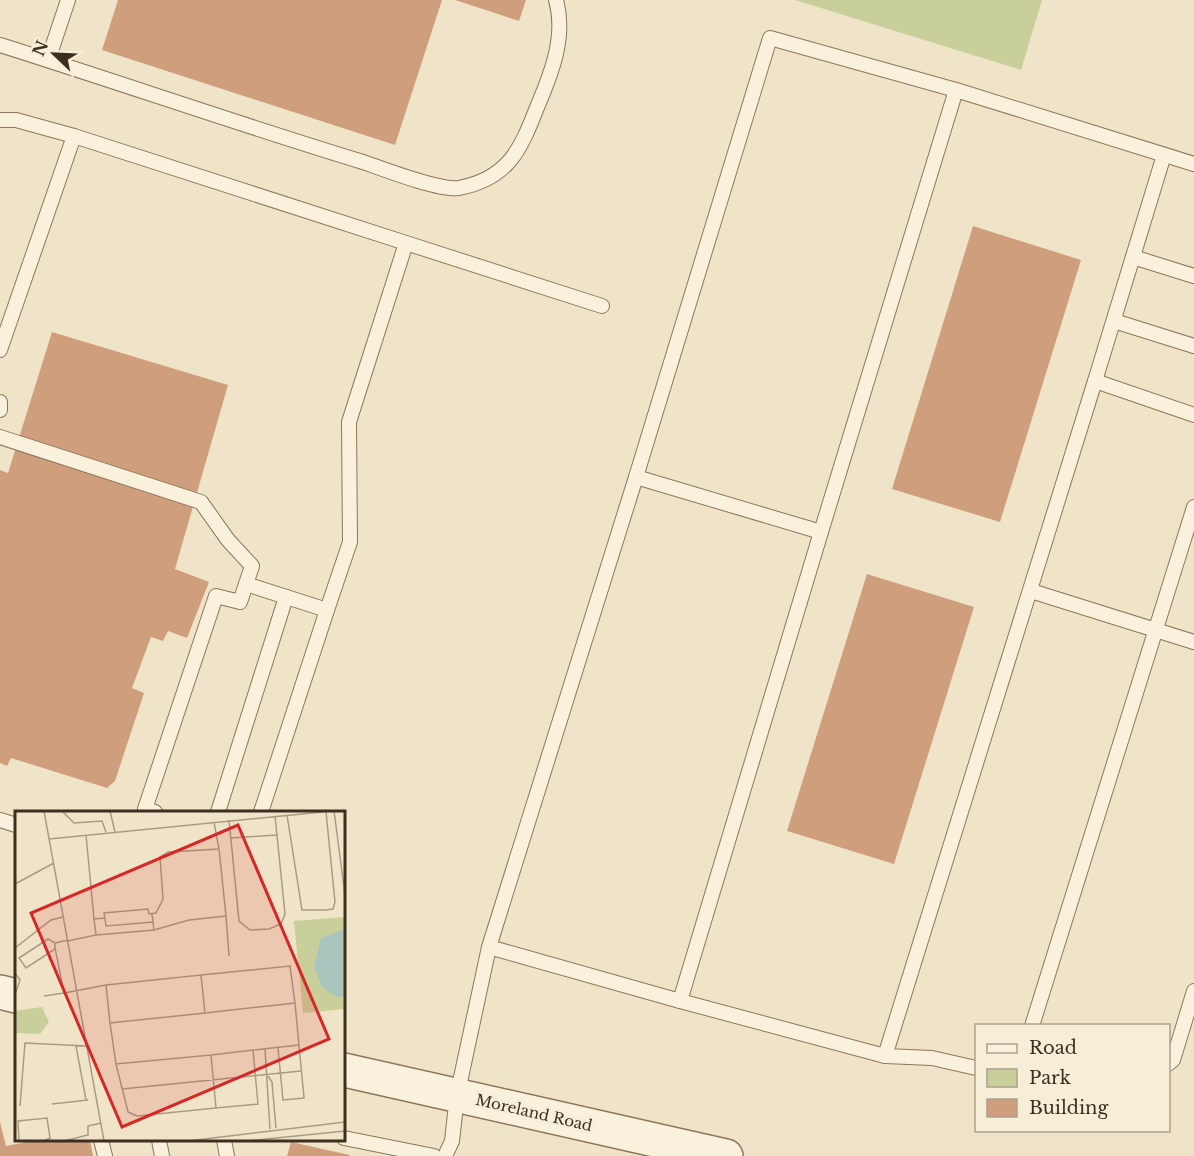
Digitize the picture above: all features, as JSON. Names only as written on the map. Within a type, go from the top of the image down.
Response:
[{"type":"street","points":[[0,992],[15,996]]},
{"type":"street","name":"Moreland Road","points":[[345,1070],[726,1156]]},
{"type":"lane","points":[[48,60],[68,0]]},
{"type":"lane","points":[[0,45],[309,146],[429,183],[456,188],[500,172],[518,154],[554,64],[559,42],[556,0]]},
{"type":"lane","points":[[445,1156],[452,1141],[458,1096],[489,946],[770,38],[956,90],[1194,164]]},
{"type":"lane","points":[[680,1001],[956,90]]},
{"type":"lane","points":[[0,120],[16,120],[74,136],[602,306]]},
{"type":"lane","points":[[0,350],[74,136]]},
{"type":"lane","points":[[885,1056],[1031,591],[1164,155]]},
{"type":"lane","points":[[262,811],[350,542],[349,422],[406,243]]},
{"type":"lane","points":[[1133,257],[1194,276]]},
{"type":"lane","points":[[1114,321],[1194,346]]},
{"type":"lane","points":[[1095,381],[1194,414]]},
{"type":"lane","points":[[0,402],[0,410]]},
{"type":"lane","points":[[0,437],[201,502],[228,540],[252,566],[240,602],[216,596],[145,809],[150,811]]},
{"type":"lane","points":[[636,477],[821,532]]},
{"type":"lane","points":[[1033,1024],[1194,507]]},
{"type":"lane","points":[[246,584],[327,610]]},
{"type":"lane","points":[[1031,591],[1194,642]]},
{"type":"lane","points":[[219,811],[286,597]]},
{"type":"lane","points":[[0,820],[15,825]]},
{"type":"lane","points":[[489,946],[680,1001],[885,1056],[932,1058],[975,1068]]},
{"type":"lane","points":[[1170,1062],[1173,1060],[1194,991]]},
{"type":"lane","points":[[345,1138],[434,1156]]},
{"type":"lane","points":[[102,1141],[105,1156]]},
{"type":"lane","points":[[159,1141],[162,1156]]},
{"type":"lane","points":[[224,1141],[227,1156]]},
{"type":"green space","points":[[795,0],[1042,0],[1021,70]]},
{"type":"building","points":[[118,0],[442,0],[395,145],[102,50]]},
{"type":"building","points":[[455,0],[526,0],[519,21]]},
{"type":"building","points":[[973,226],[1081,260],[1000,522],[892,489]]},
{"type":"building","points":[[52,332],[228,385],[175,569],[209,582],[187,638],[168,631],[163,641],[151,637],[132,688],[144,693],[115,781],[107,788],[11,758],[7,766],[0,763],[0,470],[8,473]]},
{"type":"building","points":[[867,574],[974,607],[894,864],[787,831]]},
{"type":"building","points":[[0,1122],[6,1146],[32,1141],[90,1141],[93,1156],[0,1156]]},
{"type":"building","points":[[291,1142],[350,1155],[350,1156],[287,1156]]}]
